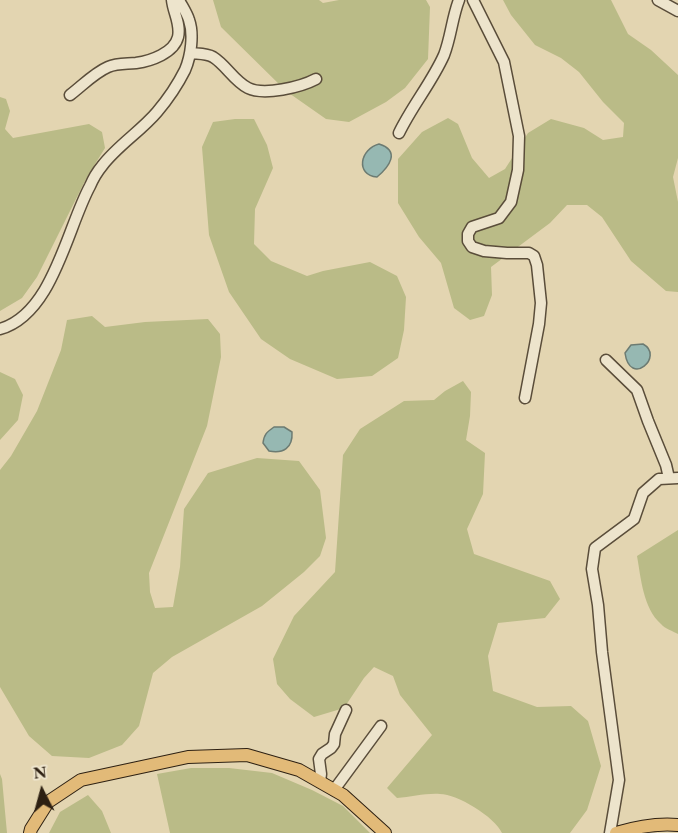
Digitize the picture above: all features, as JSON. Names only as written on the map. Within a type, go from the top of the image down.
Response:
[{"type":"main road","points":[[30,833],[48,802],[81,780],[188,757],[247,755],[299,770],[343,795],[385,833]]},
{"type":"main road","points":[[616,833],[631,828],[678,825]]},
{"type":"street","points":[[70,95],[106,68],[120,63],[138,63],[170,49],[178,38],[179,29],[171,0]]},
{"type":"street","points":[[0,329],[20,319],[41,296],[55,271],[89,188],[101,166],[157,112],[186,68],[190,53],[190,20],[178,0]]},
{"type":"street","points":[[399,133],[444,54],[459,0]]},
{"type":"street","points":[[473,0],[504,62],[519,136],[518,170],[511,202],[499,218],[472,227],[468,234],[468,241],[472,247],[484,250],[529,253],[534,256],[537,264],[541,303],[525,398]]},
{"type":"street","points":[[658,0],[678,11]]},
{"type":"street","points":[[190,53],[214,58],[250,90],[280,90],[306,84],[316,79]]},
{"type":"street","points":[[606,360],[637,390],[673,478],[659,478],[643,493],[634,519],[595,548],[592,569],[619,780],[610,833]]},
{"type":"street","points":[[320,782],[319,759],[334,744],[335,734],[346,710]]},
{"type":"street","points":[[334,790],[381,726]]},
{"type":"green space","points":[[213,0],[319,0],[323,3],[339,0],[426,0],[430,7],[428,59],[405,88],[386,102],[349,122],[326,119],[286,91],[221,27]]},
{"type":"green space","points":[[503,0],[611,0],[628,34],[651,50],[678,75],[678,158],[673,177],[678,202],[678,292],[666,291],[631,261],[602,217],[587,205],[567,205],[550,223],[491,267],[492,295],[484,316],[470,320],[454,308],[441,263],[419,237],[398,203],[398,159],[422,132],[448,118],[458,124],[472,158],[489,178],[505,169],[528,133],[551,119],[584,128],[603,140],[623,137],[624,123],[603,102],[579,72],[561,58],[535,45],[511,15]]},
{"type":"green space","points":[[0,97],[6,99],[10,111],[5,129],[13,138],[89,124],[102,132],[105,148],[87,177],[37,277],[22,298],[0,311]]},
{"type":"green space","points":[[254,119],[267,145],[273,168],[255,209],[254,244],[271,261],[307,276],[370,262],[397,276],[406,297],[404,330],[398,358],[372,376],[337,379],[290,359],[261,339],[229,292],[209,235],[202,147],[213,122]]},
{"type":"green space","points":[[92,316],[105,327],[145,322],[208,319],[220,334],[221,357],[207,426],[149,573],[150,592],[155,608],[173,607],[180,567],[184,509],[208,473],[257,458],[299,461],[320,490],[326,538],[320,556],[262,606],[172,657],[153,673],[139,726],[122,745],[89,758],[52,756],[29,736],[0,687],[0,470],[11,456],[37,411],[61,350],[67,320]]},
{"type":"green space","points":[[0,372],[15,379],[23,395],[18,420],[0,440]]},
{"type":"green space","points":[[463,381],[471,392],[466,440],[485,453],[483,494],[467,529],[474,554],[550,581],[560,599],[545,618],[498,623],[488,656],[493,691],[537,707],[571,706],[588,721],[601,766],[587,810],[570,833],[502,833],[484,814],[465,802],[447,795],[397,798],[387,788],[432,735],[400,695],[393,676],[374,667],[344,708],[314,717],[290,699],[277,684],[273,659],[294,616],[335,572],[343,455],[360,429],[404,401],[434,400]]},
{"type":"green space","points":[[678,530],[678,634],[663,626],[650,610],[637,556]]},
{"type":"green space","points":[[191,768],[229,768],[272,773],[343,806],[370,833],[170,833],[157,774]]},
{"type":"green space","points":[[0,774],[2,779],[7,833],[0,833]]},
{"type":"green space","points":[[88,795],[102,811],[111,833],[49,833],[60,812]]},
{"type":"water","points":[[379,144],[390,151],[391,159],[377,177],[365,172],[363,162],[368,151]]},
{"type":"water","points":[[643,344],[649,349],[648,361],[639,369],[633,368],[628,363],[625,353],[631,345]]},
{"type":"water","points":[[274,427],[284,427],[292,432],[291,442],[283,451],[269,451],[263,443],[266,434]]}]
